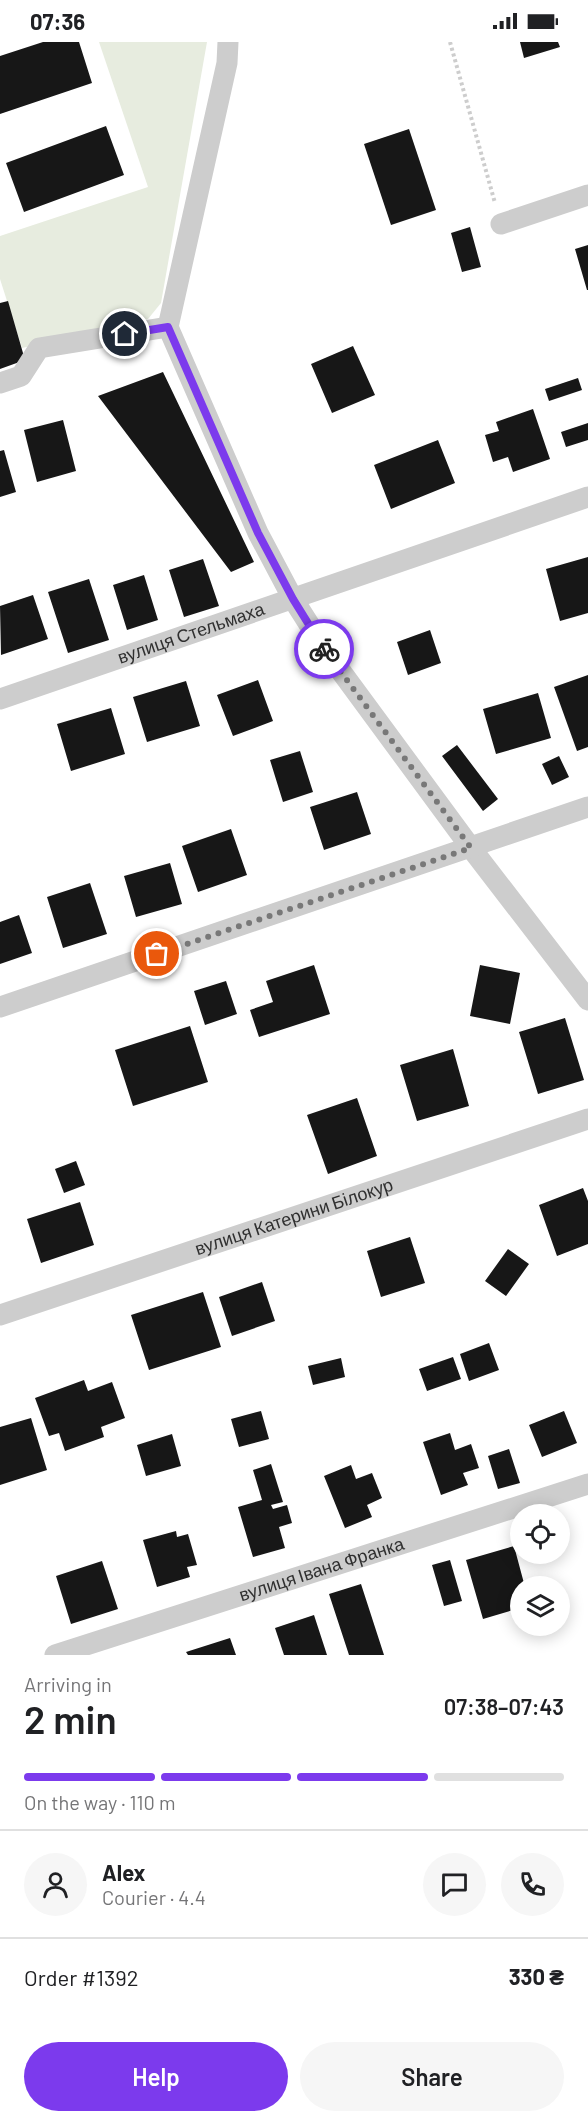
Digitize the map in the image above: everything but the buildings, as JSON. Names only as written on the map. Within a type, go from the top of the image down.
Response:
[{"type":"street","points":[[228,42],[226,63],[168,327],[258,533],[293,599],[326,651],[471,848],[588,1000]]},
{"type":"street","points":[[501,224],[588,195]]},
{"type":"street","points":[[0,383],[21,376],[39,348],[168,327]]},
{"type":"street","name":"вулиця Стельмаха","points":[[0,699],[588,497]]},
{"type":"street","points":[[0,1007],[588,807]]},
{"type":"street","name":"вулиця Катерини Білокур","points":[[0,1314],[588,1119]]},
{"type":"street","name":"вулиця Івана Франка","points":[[55,1655],[588,1484]]},
{"type":"path","points":[[450,42],[501,224]]},
{"type":"shaded area","points":[[99,42],[207,42],[161,303],[148,319],[22,348],[0,279],[0,236],[148,187]]},
{"type":"way so far","points":[[157,954],[471,848],[324,649]]},
{"type":"route","points":[[125,334],[168,327],[258,533],[293,599],[324,649]]}]
